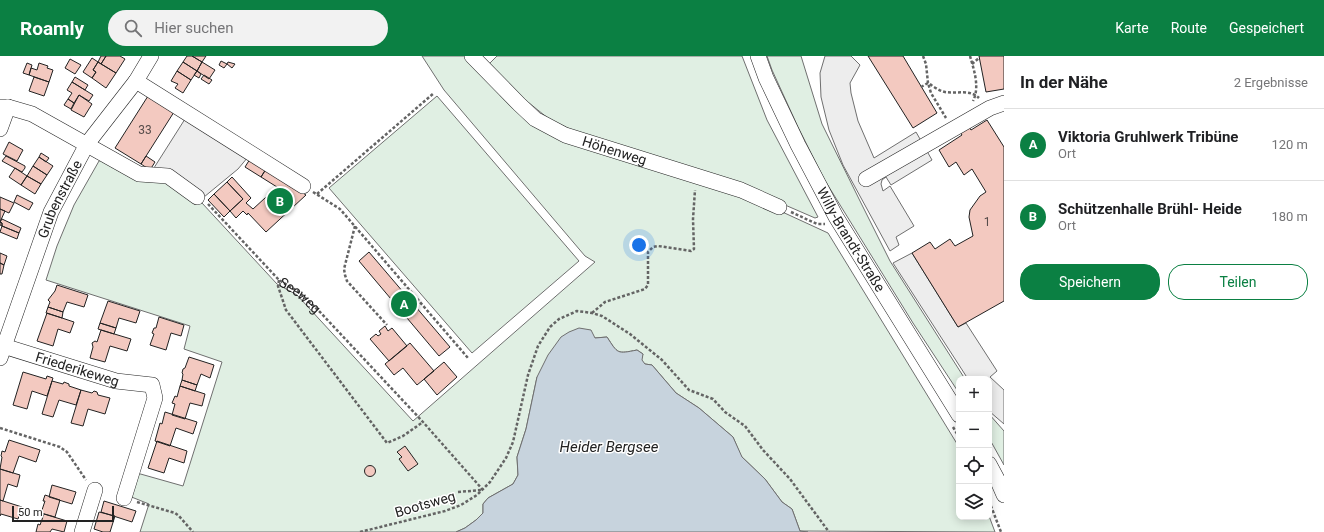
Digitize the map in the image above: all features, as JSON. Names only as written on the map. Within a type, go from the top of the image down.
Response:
[{"type":"street","name":"Grubenstraße","points":[[1,349],[51,212],[87,144],[136,81],[151,56]]},
{"type":"street","name":"Willy-Brandt-Straße","points":[[758,56],[766,78],[798,145],[836,217],[957,412]]},
{"type":"street","name":"Höhenweg","points":[[475,57],[535,119],[552,129],[565,135],[741,190],[779,207]]},
{"type":"street","points":[[136,81],[303,186]]},
{"type":"street","points":[[866,178],[953,129],[1000,106]]},
{"type":"street","points":[[0,129],[4,107],[32,114],[139,174],[168,176],[197,197]]},
{"type":"street","name":"Friederikeweg","points":[[1,349],[116,381],[152,385],[155,398],[124,498]]},
{"type":"street","points":[[992,470],[1004,495]]},
{"type":"street","points":[[82,532],[95,490]]},
{"type":"path","points":[[923,56],[926,64],[928,83],[932,93],[953,129]]},
{"type":"path","points":[[970,56],[976,81],[976,95],[973,102]]},
{"type":"path","points":[[972,64],[979,58]]},
{"type":"path","points":[[921,87],[928,83]]},
{"type":"path","points":[[928,83],[945,92],[965,92],[976,95],[1000,106]]},
{"type":"path","points":[[317,194],[434,93]]},
{"type":"path","points":[[592,313],[605,302],[645,289],[648,285],[648,252],[652,247],[658,246],[690,251],[694,249],[692,219],[694,195],[698,176]]},
{"type":"path","points":[[303,186],[340,209],[468,358]]},
{"type":"path","name":"Seeweg","points":[[197,197],[209,205],[279,280],[299,292],[423,422],[483,490]]},
{"type":"path","points":[[779,207],[817,224],[826,224]]},
{"type":"path","points":[[355,226],[344,269],[345,275],[347,281],[387,326]]},
{"type":"path","points":[[279,280],[278,286],[286,310],[387,443],[403,436],[423,422]]},
{"type":"path","name":"Bootsweg","points":[[360,532],[445,511],[469,501],[483,490],[497,473],[513,442],[528,375],[538,346],[550,328],[559,319],[577,311],[592,313]]},
{"type":"path","points":[[592,313],[602,316],[630,334],[662,360],[689,390],[713,399],[725,412],[745,426],[763,450],[790,479],[829,532]]},
{"type":"path","points":[[458,492],[483,490]]},
{"type":"path","points":[[992,509],[1001,532]]},
{"type":"green space","points":[[422,56],[467,56],[526,120],[765,204],[828,233],[956,442],[956,520],[990,520],[995,532],[800,531],[792,509],[782,502],[765,479],[741,456],[733,437],[699,408],[676,393],[652,365],[645,364],[641,360],[643,354],[637,350],[622,352],[616,350],[607,337],[595,338],[537,377],[526,429],[517,457],[518,475],[513,484],[488,498],[483,504],[483,513],[476,520],[465,528],[456,532],[140,532],[149,504],[129,496],[137,473],[183,486],[222,362],[184,349],[190,326],[46,280],[57,246],[74,205],[99,161],[102,160],[168,181],[202,203],[277,284],[297,295],[413,421],[595,262],[585,256],[444,90]]},
{"type":"green space","points":[[497,56],[742,56],[767,120],[818,217],[815,218],[762,195],[576,132],[549,119],[508,86],[487,66]]},
{"type":"green space","points":[[767,56],[801,56],[822,124],[890,261],[963,376],[956,376],[956,388],[913,323],[824,179],[772,70]]},
{"type":"green space","points":[[437,96],[579,261],[472,353],[329,188]]},
{"type":"green space","points":[[992,417],[1004,431],[1004,465],[992,443]]},
{"type":"shaded area","points":[[825,56],[851,56],[860,65],[850,83],[851,93],[858,121],[874,158],[916,132],[932,160],[891,185],[886,177],[882,180],[881,184],[883,191],[890,186],[914,226],[896,237],[899,245],[890,251],[843,165],[829,130],[821,97],[820,73]]},
{"type":"shaded area","points":[[185,119],[248,157],[238,169],[204,197],[152,171]]},
{"type":"shaded area","points":[[912,253],[958,327],[966,323],[997,371],[991,376],[966,376],[893,263]]},
{"type":"shaded area","points":[[992,379],[1004,390],[1004,424],[992,414]]},
{"type":"water","name":"Heider Bergsee","points":[[579,328],[591,330],[595,338],[607,337],[616,350],[625,352],[637,350],[643,354],[642,360],[645,364],[652,365],[676,393],[699,408],[733,437],[742,457],[765,479],[782,502],[792,509],[800,531],[808,532],[456,532],[465,528],[483,513],[483,504],[488,498],[513,484],[518,475],[517,457],[526,429],[537,377],[548,355],[561,337]]},
{"type":"building","points":[[101,56],[106,56],[101,64],[98,62]]},
{"type":"building","points":[[106,56],[120,56],[125,59],[116,73],[101,64]]},
{"type":"building","points":[[187,56],[192,56],[202,62],[197,71],[183,62]]},
{"type":"building","points":[[192,56],[206,56],[202,62]]},
{"type":"building","points":[[868,56],[903,56],[937,113],[913,128]]},
{"type":"building","points":[[979,56],[1004,56],[1004,89],[986,92]]},
{"type":"building","points":[[92,58],[98,62],[93,70],[96,72],[92,78],[83,72]]},
{"type":"building","points":[[70,59],[81,65],[75,74],[65,68]]},
{"type":"building","points":[[221,61],[227,64],[224,68],[219,65]]},
{"type":"building","points":[[98,62],[116,73],[106,88],[92,78],[96,72],[93,70]]},
{"type":"building","points":[[183,62],[197,71],[191,80],[177,71]]},
{"type":"building","points":[[202,62],[215,70],[209,79],[197,71]]},
{"type":"building","points":[[228,62],[235,64],[232,68],[227,64]]},
{"type":"building","points":[[27,63],[32,65],[29,75],[23,73]]},
{"type":"building","points":[[39,63],[48,66],[47,68],[53,70],[49,82],[29,75],[31,68],[37,70]]},
{"type":"building","points":[[177,71],[191,80],[183,93],[175,88],[178,84],[171,81]]},
{"type":"building","points":[[197,71],[201,74],[199,78],[194,75]]},
{"type":"building","points":[[204,75],[212,80],[209,84],[201,79]]},
{"type":"building","points":[[34,77],[49,82],[44,96],[29,91]]},
{"type":"building","points":[[75,77],[88,85],[85,90],[72,82]]},
{"type":"building","points":[[72,82],[93,95],[89,101],[79,95],[74,103],[68,99],[72,93],[67,90]]},
{"type":"building","points":[[79,95],[92,104],[84,117],[71,110]]},
{"type":"building","points":[[148,96],[174,112],[141,164],[115,148]]},
{"type":"building","points":[[68,99],[74,103],[71,109],[64,105]]},
{"type":"building","points":[[987,120],[1004,147],[1004,301],[958,327],[912,253],[930,242],[935,249],[950,239],[955,246],[973,236],[969,217],[970,210],[980,196],[986,192],[972,169],[964,175],[956,162],[949,167],[939,150],[962,135],[960,132],[969,127],[971,130]]},
{"type":"building","points":[[9,142],[23,150],[17,161],[3,154]]},
{"type":"building","points":[[41,153],[49,158],[46,162],[39,157]]},
{"type":"building","points":[[6,156],[25,166],[22,172],[2,161]]},
{"type":"building","points":[[146,156],[155,162],[150,170],[141,164]]},
{"type":"building","points":[[39,157],[53,166],[47,175],[33,166]]},
{"type":"building","points":[[250,159],[266,169],[261,177],[245,167]]},
{"type":"building","points":[[33,166],[47,175],[41,184],[27,176]]},
{"type":"building","points":[[15,168],[27,176],[21,185],[9,177]]},
{"type":"building","points":[[266,169],[306,195],[266,232],[248,213],[247,215],[243,211],[236,218],[230,211],[243,199],[227,182],[232,177],[251,198],[246,203],[253,209],[277,187],[261,177]]},
{"type":"building","points":[[27,176],[41,184],[35,194],[21,185]]},
{"type":"building","points":[[227,182],[243,199],[230,211],[214,194]]},
{"type":"building","points":[[214,194],[230,211],[224,217],[208,200]]},
{"type":"building","points":[[17,195],[33,203],[29,210],[14,202]]},
{"type":"building","points":[[0,197],[14,203],[9,213],[0,209]]},
{"type":"building","points":[[0,209],[5,211],[0,222]]},
{"type":"building","points":[[2,219],[21,228],[19,233],[2,226],[2,223],[0,222]]},
{"type":"building","points":[[2,226],[19,233],[17,239],[0,232]]},
{"type":"building","points":[[369,252],[450,347],[439,356],[359,261]]},
{"type":"building","points":[[0,253],[7,256],[4,265],[0,263]]},
{"type":"building","points":[[0,263],[4,265],[2,274],[0,274]]},
{"type":"building","points":[[57,285],[88,295],[84,307],[67,302],[63,312],[48,307],[50,302],[48,300],[55,291]]},
{"type":"building","points":[[108,301],[140,311],[136,323],[119,318],[116,328],[100,323]]},
{"type":"building","points":[[48,307],[63,312],[62,318],[46,313]]},
{"type":"building","points":[[47,313],[74,322],[70,333],[58,329],[53,346],[37,341]]},
{"type":"building","points":[[159,317],[184,325],[181,336],[171,333],[166,350],[150,345],[154,334],[152,333],[154,328],[156,328]]},
{"type":"building","points":[[100,323],[116,328],[114,334],[98,329]]},
{"type":"building","points":[[385,326],[388,331],[392,328],[407,346],[389,361],[370,339],[376,334],[378,336],[381,334],[379,331]]},
{"type":"building","points":[[101,330],[131,339],[127,351],[110,346],[105,362],[90,358],[93,347],[92,343],[95,341],[97,342]]},
{"type":"building","points":[[410,343],[434,371],[417,385],[403,368],[394,375],[385,364]]},
{"type":"building","points":[[189,357],[214,365],[210,378],[201,374],[197,385],[182,380],[183,369],[185,368]]},
{"type":"building","points":[[444,362],[457,377],[437,395],[424,379]]},
{"type":"building","points":[[23,372],[46,379],[47,376],[53,378],[47,396],[32,391],[27,409],[13,405]]},
{"type":"building","points":[[182,380],[197,385],[195,391],[180,386]]},
{"type":"building","points":[[52,381],[63,384],[64,382],[69,384],[69,386],[81,390],[76,405],[59,400],[53,417],[42,414]]},
{"type":"building","points":[[180,386],[205,394],[202,406],[190,403],[185,419],[172,415],[175,404],[172,403],[175,396],[177,397]]},
{"type":"building","points":[[81,390],[92,393],[94,391],[97,392],[98,395],[110,398],[105,414],[88,409],[83,426],[71,423]]},
{"type":"building","points":[[165,412],[197,422],[193,434],[176,428],[170,446],[155,441]]},
{"type":"building","points":[[9,440],[40,450],[36,462],[19,456],[13,473],[0,469],[2,451],[5,452]]},
{"type":"building","points":[[157,441],[187,451],[184,463],[169,458],[164,473],[148,468]]},
{"type":"building","points":[[405,446],[418,464],[408,471],[399,459],[402,457],[397,452]]},
{"type":"building","points":[[370,465],[374,467],[376,471],[374,475],[370,477],[366,475],[364,471],[366,467]]},
{"type":"building","points":[[0,469],[20,475],[17,487],[8,484],[3,501],[0,500]]},
{"type":"building","points":[[52,485],[76,492],[72,504],[49,497]]},
{"type":"building","points":[[45,495],[60,500],[55,517],[41,513],[45,501],[43,501]]},
{"type":"building","points":[[0,500],[22,507],[18,519],[1,514],[0,516]]},
{"type":"building","points":[[104,501],[136,511],[132,522],[101,512]]},
{"type":"building","points":[[99,512],[115,516],[110,532],[103,532],[94,529]]},
{"type":"building","points":[[44,514],[67,521],[64,532],[52,529],[50,532],[36,532],[38,524],[40,525]]},
{"type":"place","name":"Schützenhalle Brühl- Heide","points":[[280,201]]},
{"type":"place","name":"Viktoria Gruhlwerk Tribüne","points":[[404,304]]}]
